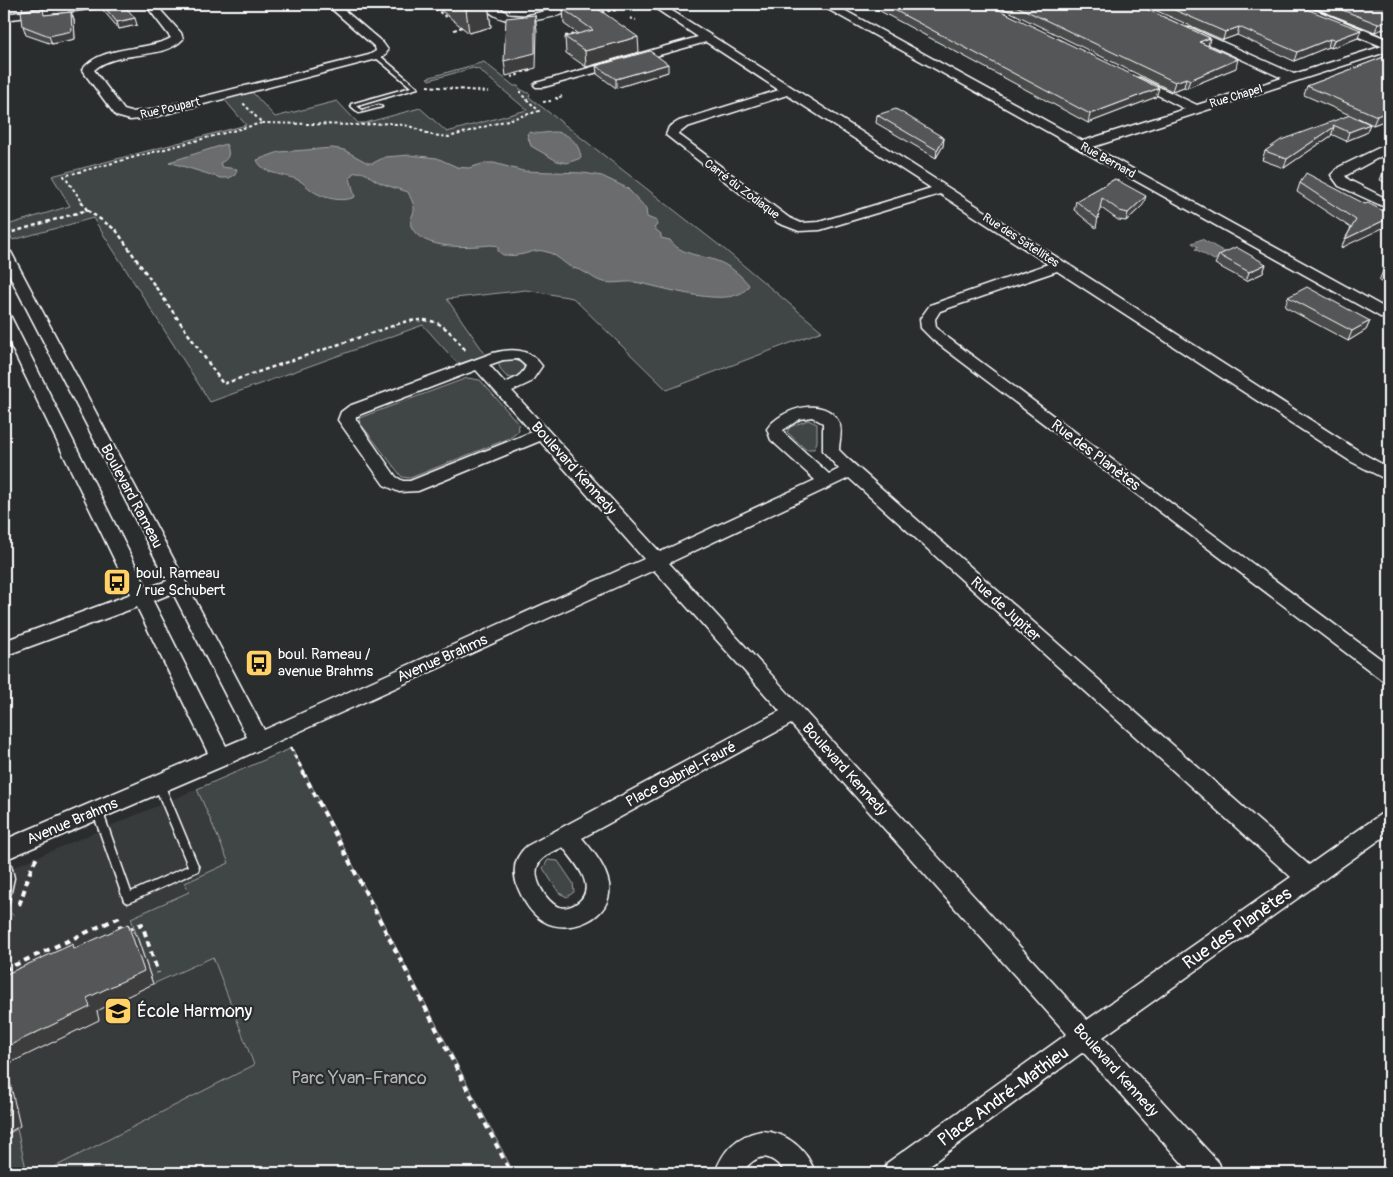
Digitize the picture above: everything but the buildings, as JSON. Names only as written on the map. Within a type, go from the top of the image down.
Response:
[{"type":"street","points":[[4,17],[105,4]]},
{"type":"street","name":"Rue Poupart","points":[[150,4],[177,35],[177,39],[164,45],[94,63],[88,70],[114,109],[124,115],[150,114],[379,54]]},
{"type":"street","points":[[331,4],[379,45],[379,54]]},
{"type":"street","points":[[487,4],[504,16],[524,19],[588,4]]},
{"type":"street","name":"Rue des Satellites","points":[[654,4],[1356,457],[1389,475]]},
{"type":"street","name":"Rue Bernard","points":[[826,4],[1389,316]]},
{"type":"street","points":[[1289,4],[1389,46]]},
{"type":"street","points":[[1173,24],[1293,78]]},
{"type":"street","points":[[540,85],[708,38]]},
{"type":"street","name":"Rue Chapel","points":[[1082,146],[1389,46]]},
{"type":"street","points":[[1128,76],[1195,109]]},
{"type":"street","name":"Carré du Zodiaque","points":[[789,91],[678,126],[673,130],[672,135],[783,220],[799,226],[820,226],[943,189]]},
{"type":"street","points":[[1389,147],[1338,175],[1338,178],[1344,182],[1389,205]]},
{"type":"street","name":"Boulevard Rameau","points":[[4,252],[259,740]]},
{"type":"street","name":"Rue des Planètes","points":[[1060,265],[935,308],[926,319],[929,328],[954,349],[1389,675]]},
{"type":"street","points":[[4,317],[221,758]]},
{"type":"street","points":[[502,389],[521,382],[530,374],[534,366],[529,359],[518,354],[474,359],[355,410],[347,416],[347,424],[390,481],[404,487],[412,486],[543,434]]},
{"type":"street","name":"Boulevard Kennedy","points":[[474,359],[1209,1173]]},
{"type":"street","points":[[32,373],[62,364]]},
{"type":"street","name":"Rue de Jupiter","points":[[827,482],[777,436],[775,429],[782,421],[806,412],[814,413],[827,419],[832,427],[831,451],[850,471],[1308,878]]},
{"type":"street","name":"Avenue Brahms","points":[[4,850],[221,758],[657,562],[850,471]]},
{"type":"street","points":[[4,649],[178,584]]},
{"type":"street","name":"Place Gabriel-Fauré","points":[[567,835],[794,713]]},
{"type":"street","name":"Rue des Planètes","points":[[1085,1036],[1389,821]]},
{"type":"street","name":"Place André-Mathieu","points":[[897,1173],[1085,1036]]},
{"type":"street","points":[[728,1173],[732,1161],[742,1152],[752,1146],[761,1144],[775,1146],[787,1154],[802,1173]]},
{"type":"lane","points":[[379,54],[415,88]]},
{"type":"lane","points":[[379,107],[361,112],[353,105],[415,88]]},
{"type":"lane","points":[[97,810],[128,898],[194,868],[159,784]]},
{"type":"lane","points":[[4,856],[9,878],[4,901]]},
{"type":"path","points":[[436,6],[433,7],[446,17]]},
{"type":"path","points":[[602,12],[617,10]]},
{"type":"path","points":[[630,18],[636,20]]},
{"type":"path","points":[[454,30],[462,28]]},
{"type":"path","points":[[565,36],[583,32]]},
{"type":"path","points":[[522,72],[532,71]]},
{"type":"path","points":[[511,77],[518,75],[516,73]]},
{"type":"path","points":[[415,88],[434,86],[488,92]]},
{"type":"path","points":[[474,359],[446,327],[434,319],[423,318],[404,322],[223,384],[116,230],[87,210],[64,176],[262,123],[360,125],[389,123],[409,126],[432,135],[455,136],[539,111],[521,94],[521,91]]},
{"type":"path","points":[[237,96],[262,123]]},
{"type":"path","points":[[558,99],[556,98],[564,96]]},
{"type":"path","points":[[543,102],[552,101]]},
{"type":"path","points":[[6,234],[87,210]]},
{"type":"path","points":[[290,747],[511,1173]]},
{"type":"path","points":[[4,970],[118,918],[122,933],[142,924],[158,973]]},
{"type":"shaded area","points":[[530,132],[564,134],[576,144],[581,158],[567,163],[557,161],[531,146],[527,134]]},
{"type":"shaded area","points":[[226,144],[228,155],[226,160],[220,163],[222,167],[237,169],[235,175],[229,178],[221,178],[169,162]]},
{"type":"shaded area","points":[[333,148],[344,150],[368,163],[373,163],[385,157],[410,155],[437,158],[457,167],[469,168],[485,163],[494,163],[523,171],[584,173],[602,176],[627,188],[646,208],[647,217],[657,221],[657,225],[654,228],[661,234],[661,238],[670,240],[685,252],[726,265],[749,285],[741,293],[729,297],[695,295],[634,282],[609,283],[600,281],[569,266],[553,254],[543,251],[503,255],[498,251],[498,246],[447,246],[435,244],[416,234],[411,226],[414,207],[408,192],[377,181],[365,173],[357,172],[353,173],[350,178],[355,197],[344,200],[332,199],[315,192],[298,180],[264,169],[257,160],[279,152]]},
{"type":"shaded area","points":[[1202,239],[1228,254],[1214,260],[1195,249],[1198,247],[1192,243]]},
{"type":"shaded area","name":"École Harmony","points":[[197,789],[229,863],[185,884],[294,1173],[4,1173],[4,871]]},
{"type":"green space","points":[[484,62],[514,86],[518,86],[530,94],[529,97],[724,249],[822,331],[667,390],[573,298],[526,290],[447,299],[486,355],[458,364],[423,325],[210,402],[93,218],[13,240],[4,226],[70,206],[52,176],[246,125],[224,99],[252,92],[275,117],[337,101],[358,123],[365,123],[420,108],[447,132],[527,110],[478,69],[473,68],[429,80],[427,78]]},
{"type":"green space","points":[[513,359],[522,363],[524,368],[512,378],[502,372],[498,362]]},
{"type":"green space","points":[[467,378],[480,380],[518,423],[519,431],[510,438],[410,478],[402,477],[360,423],[359,418]]},
{"type":"green space","points":[[808,420],[817,424],[817,442],[814,449],[805,449],[787,432],[790,427]]},
{"type":"green space","name":"Parc Yvan-Franco","points":[[292,748],[514,1173],[43,1173],[254,1065],[213,957],[153,984],[131,918],[189,892],[185,883],[229,863],[197,789]]},
{"type":"green space","points":[[548,860],[558,861],[573,883],[574,892],[567,897],[559,893],[543,868]]},
{"type":"green space","points":[[17,1129],[27,1173],[4,1173],[4,1136]]},
{"type":"place","name":"boul. Rameau / rue Schubert","points":[[117,582]]},
{"type":"place","name":"boul. Rameau / avenue Brahms","points":[[259,663]]},
{"type":"place","name":"École Harmony","points":[[118,1011]]}]
